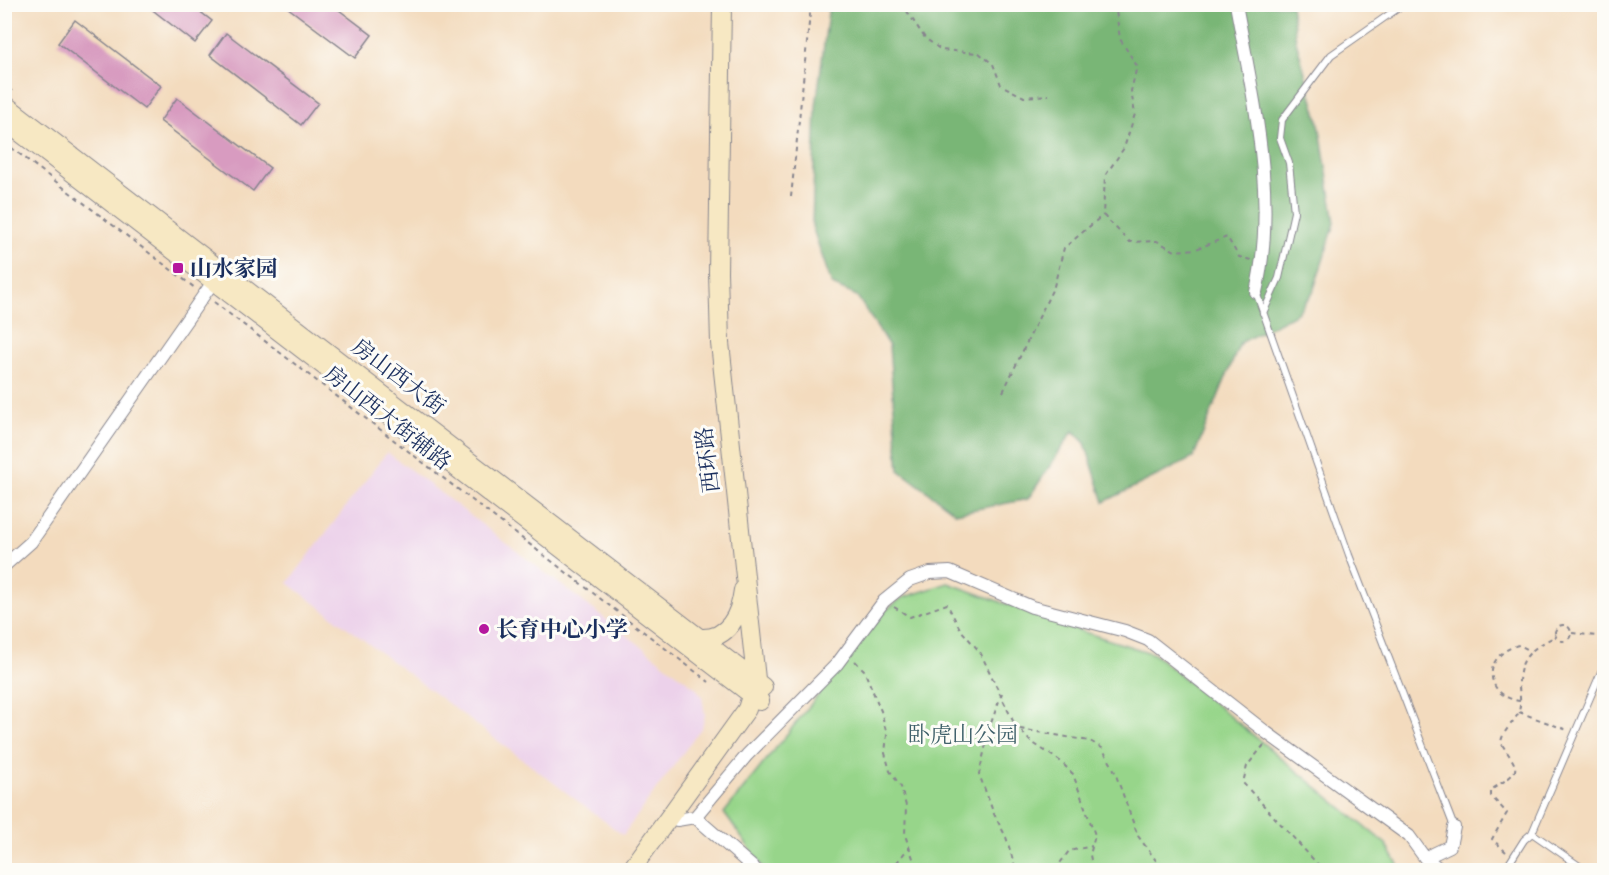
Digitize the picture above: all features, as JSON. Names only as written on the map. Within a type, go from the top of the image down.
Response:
[{"type":"main road","name":"西环路","points":[[722,4],[719,320],[726,413],[758,691]]},
{"type":"main road","name":"西环路","points":[[730,4],[726,262],[728,358],[762,652],[758,691]]},
{"type":"main road","name":"房山西大街","points":[[4,104],[700,638],[758,691]]},
{"type":"main road","name":"房山西大街","points":[[4,120],[209,288],[758,691]]},
{"type":"main road","points":[[700,638],[718,636],[733,621],[740,603],[745,571]]},
{"type":"main road","points":[[642,870],[686,819],[754,714],[758,691]]},
{"type":"main road","points":[[632,870],[758,691]]},
{"type":"street","points":[[1236,4],[1250,82],[1266,199],[1262,263],[1256,292]]},
{"type":"street","points":[[4,566],[31,543],[209,288]]},
{"type":"street","points":[[756,870],[686,819],[846,651],[884,601],[910,579],[930,573],[950,572],[1032,607],[1125,631],[1148,640],[1271,736],[1409,836],[1425,858],[1441,870]]},
{"type":"street","points":[[1425,858],[1450,846],[1454,827]]},
{"type":"lane","points":[[1263,314],[1279,278],[1294,212],[1289,163],[1280,138],[1282,120],[1331,55],[1404,4]]},
{"type":"lane","points":[[1256,292],[1349,555],[1454,827]]},
{"type":"lane","points":[[1505,870],[1512,857],[1532,833],[1605,665]]},
{"type":"lane","points":[[1532,833],[1585,870]]},
{"type":"path","points":[[767,4],[778,8],[805,4]]},
{"type":"path","points":[[791,197],[811,4]]},
{"type":"path","points":[[902,4],[925,38],[941,50],[980,53],[993,64],[1001,85],[1024,97],[1050,95]]},
{"type":"path","points":[[1003,392],[1054,286],[1064,248],[1103,215],[1105,176],[1124,148],[1136,114],[1131,91],[1137,66],[1120,39],[1115,4]]},
{"type":"path","name":"房山西大街辅路","points":[[4,142],[209,288],[715,686]]},
{"type":"path","points":[[1103,215],[1130,242],[1157,241],[1175,251],[1196,249],[1227,237],[1239,257],[1262,263]]},
{"type":"path","points":[[884,601],[910,617],[947,604],[960,629],[980,652],[1002,693],[1014,723],[1030,741],[1060,761],[1073,774],[1095,834],[1090,855],[1093,870]]},
{"type":"path","points":[[1556,636],[1557,629],[1563,625],[1567,626],[1571,633]]},
{"type":"path","points":[[1556,636],[1565,640],[1571,633]]},
{"type":"path","points":[[1571,633],[1605,637]]},
{"type":"path","points":[[1512,857],[1492,839],[1506,813],[1491,796],[1491,790],[1516,770],[1516,762],[1501,743],[1502,736],[1519,712],[1519,674],[1531,651],[1556,636]]},
{"type":"path","points":[[1520,700],[1506,699],[1498,693],[1492,672],[1495,657],[1502,651],[1519,645],[1531,651]]},
{"type":"path","points":[[846,651],[864,670],[881,711],[887,735],[885,753],[890,771],[901,787],[906,806],[905,835],[916,867],[923,870]]},
{"type":"path","points":[[1002,693],[991,723],[980,774],[994,814],[1006,837],[1016,870]]},
{"type":"path","points":[[1519,712],[1575,733]]},
{"type":"path","points":[[1020,729],[1090,741],[1102,748],[1113,767],[1138,836],[1163,870]]},
{"type":"path","points":[[1271,736],[1247,766],[1243,783],[1323,870]]},
{"type":"path","points":[[1055,870],[1069,851],[1092,846]]},
{"type":"path","points":[[891,870],[909,847]]},
{"type":"shaded area","name":"长育中心小学","points":[[387,452],[696,688],[702,697],[705,715],[702,727],[623,835],[288,583]]},
{"type":"green space","points":[[829,5],[1291,5],[1296,41],[1319,123],[1335,223],[1313,292],[1297,313],[1240,343],[1193,458],[1104,502],[1085,443],[1073,431],[1028,499],[956,513],[899,470],[889,346],[857,296],[832,285],[812,226],[816,107]]},
{"type":"green space","name":"卧虎山公园","points":[[948,583],[1084,632],[1154,654],[1386,844],[1401,870],[765,870],[724,813],[886,610],[902,598]]},
{"type":"building","points":[[145,4],[190,4],[212,21],[195,43]]},
{"type":"building","points":[[283,4],[331,4],[372,35],[355,58]]},
{"type":"building","points":[[75,20],[161,86],[144,109],[58,43]]},
{"type":"building","points":[[226,33],[318,103],[301,125],[210,55]]},
{"type":"building","points":[[177,98],[270,168],[253,191],[160,121]]},
{"type":"place","name":"山水家园","points":[[178,268]]},
{"type":"place","name":"长育中心小学","points":[[484,629]]}]
